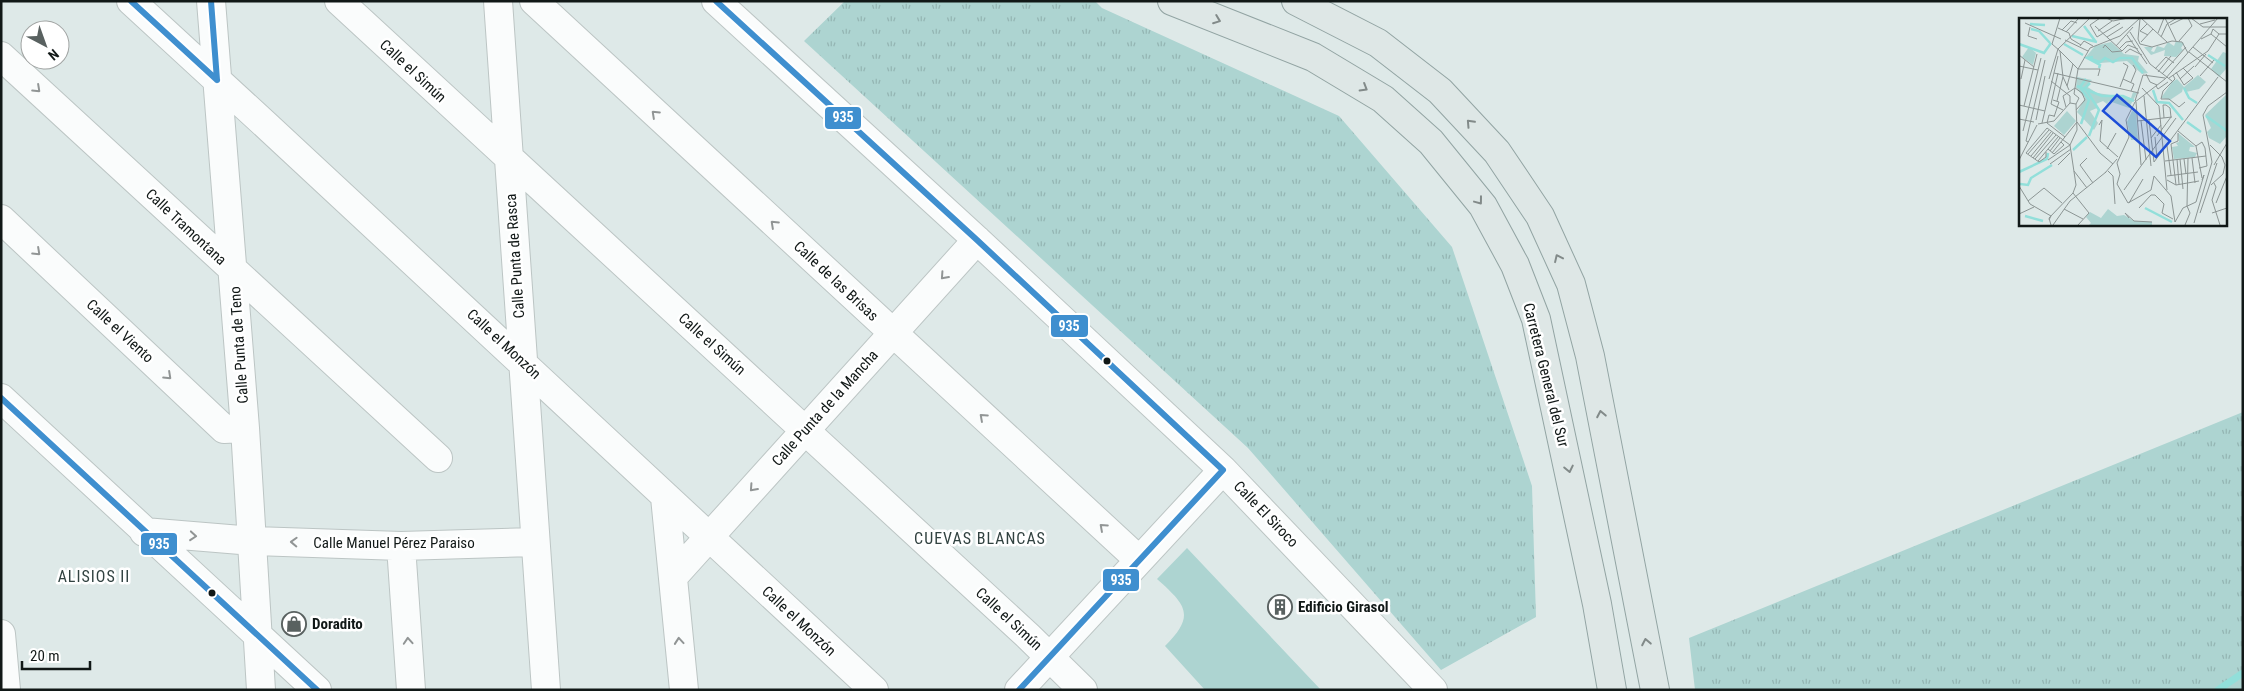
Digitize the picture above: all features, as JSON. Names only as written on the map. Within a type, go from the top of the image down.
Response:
[{"type":"main road","name":"Carretera General del Sur","points":[[1172,1],[1313,57],[1383,99],[1431,142],[1483,206],[1515,265],[1536,319],[1598,604],[1612,690]]},
{"type":"main road","points":[[1296,1],[1378,43],[1440,91],[1497,152],[1540,216],[1570,284],[1590,356],[1655,690]]},
{"type":"street","name":"Calle el Monzón","points":[[131,1],[522,361],[665,497],[874,690]]},
{"type":"street","name":"Calle Punta de Teno","points":[[211,1],[234,272],[253,541],[261,690]]},
{"type":"street","name":"Calle el Simún","points":[[338,1],[508,160],[806,430],[1083,690]]},
{"type":"street","name":"Calle Punta de Rasca","points":[[498,1],[546,690]]},
{"type":"street","name":"Calle de las Brisas","points":[[534,1],[892,334],[1139,560]]},
{"type":"street","name":"Calle El Siroco","points":[[716,1],[977,240],[1223,470],[1433,690]]},
{"type":"street","name":"Calle Tramontana","points":[[1,56],[438,458]]},
{"type":"street","name":"Calle el Viento","points":[[1,219],[224,429],[245,428]]},
{"type":"street","name":"Calle Punta de la Mancha","points":[[673,576],[977,240]]},
{"type":"street","points":[[1,398],[317,690]]},
{"type":"street","points":[[1019,690],[1223,470]]},
{"type":"street","points":[[665,497],[684,690]]},
{"type":"street","name":"Calle Manuel Pérez Paraiso","points":[[144,532],[253,541],[401,546],[535,542]]},
{"type":"street","points":[[401,546],[411,690]]},
{"type":"street","points":[[1,634],[6,690]]},
{"type":"green space","points":[[845,1],[1095,1],[1102,8],[1339,116],[1452,247],[1532,486],[1536,617],[1441,670],[1248,448],[804,41]]},
{"type":"green space","points":[[2243,412],[2243,690],[1695,690],[1689,638]]},
{"type":"green space","points":[[1187,548],[1321,690],[1205,690],[1165,646],[1181,626],[1184,611],[1175,596],[1157,579]]},
{"type":"waterway","points":[[2218,690],[2243,673]]},
{"type":"transit line","name":"935","points":[[131,1],[217,80]]},
{"type":"transit line","name":"935","points":[[211,1],[217,80]]},
{"type":"transit line","name":"935","points":[[716,1],[977,240],[1223,470]]},
{"type":"transit line","name":"935","points":[[1,398],[317,690]]},
{"type":"transit line","name":"935","points":[[1019,690],[1223,470]]},
{"type":"place","name":"Edificio Girasol","points":[[1280,607]]},
{"type":"place","name":"Doradito","points":[[294,624]]},
{"type":"district","name":"CUEVAS BLANCAS","points":[[980,538]]},
{"type":"district","name":"ALISIOS II","points":[[94,576]]}]
